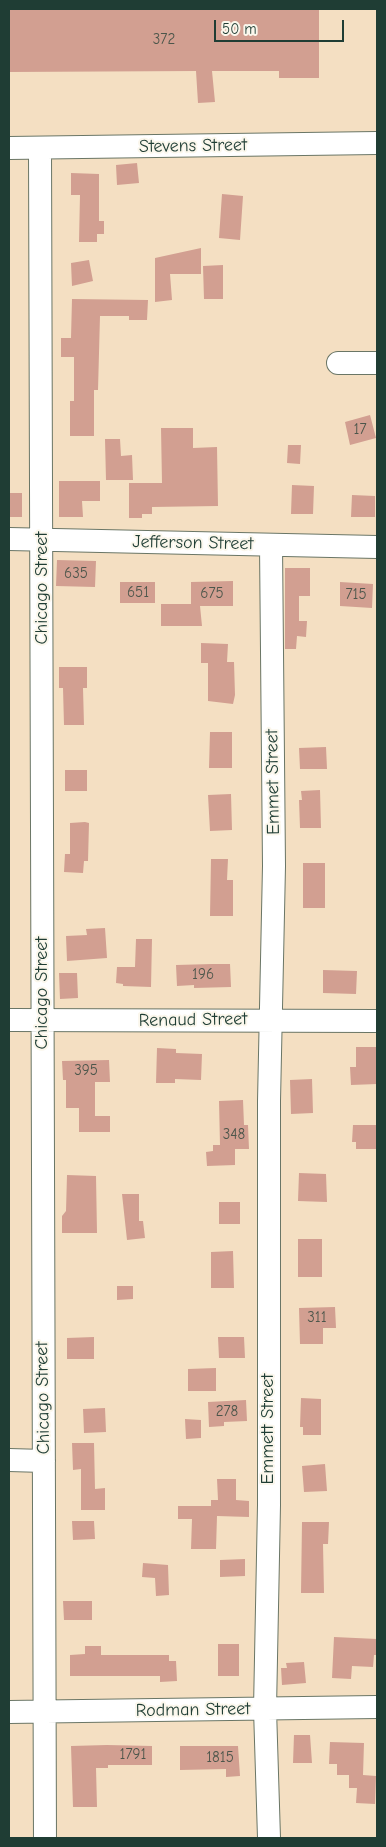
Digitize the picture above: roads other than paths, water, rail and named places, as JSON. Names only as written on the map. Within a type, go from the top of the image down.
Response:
[{"type":"street","name":"Stevens Street","points":[[9,148],[377,144]]},
{"type":"street","name":"Chicago Street","points":[[40,148],[42,540],[41,1020],[45,1838]]},
{"type":"street","points":[[338,363],[377,363]]},
{"type":"street","name":"Jefferson Street","points":[[9,539],[377,547]]},
{"type":"street","name":"Emmet Street","points":[[271,545],[274,866],[271,1019]]},
{"type":"street","name":"Renaud Street","points":[[9,1020],[271,1019],[377,1021]]},
{"type":"street","name":"Emmett Street","points":[[269,1838],[266,1709],[268,1101],[271,1019]]},
{"type":"street","points":[[9,1460],[44,1461]]},
{"type":"street","name":"Rodman Street","points":[[9,1712],[377,1708]]}]
